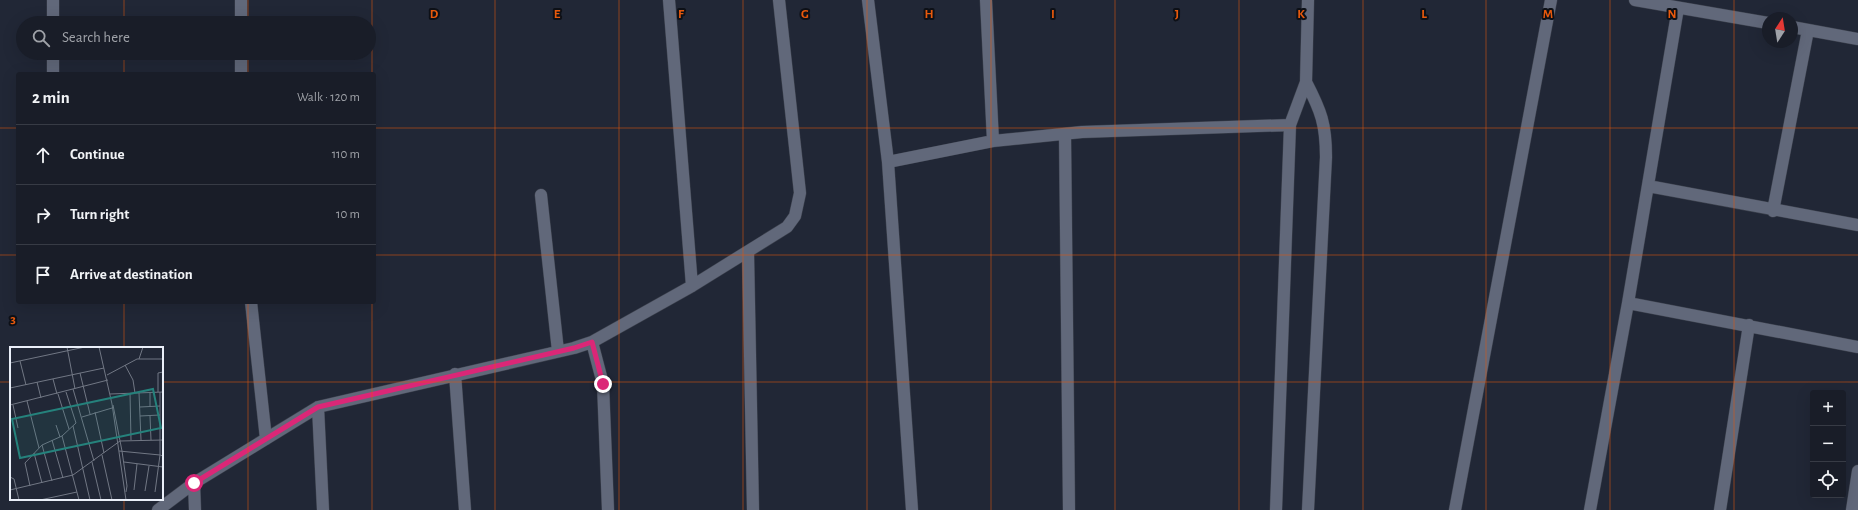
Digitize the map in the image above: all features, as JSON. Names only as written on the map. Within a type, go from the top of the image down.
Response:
[{"type":"street","points":[[53,0],[53,16]]},
{"type":"street","points":[[241,0],[241,16]]},
{"type":"street","points":[[669,0],[692,286]]},
{"type":"street","points":[[158,510],[194,483],[318,407],[592,342],[692,286],[787,227],[795,216],[800,193],[780,0]]},
{"type":"street","points":[[868,0],[888,162],[912,510]]},
{"type":"street","points":[[986,0],[993,141]]},
{"type":"street","points":[[1276,510],[1290,125],[1306,82],[1308,0]]},
{"type":"street","points":[[1455,510],[1550,0]]},
{"type":"street","points":[[1635,0],[1762,22]]},
{"type":"street","points":[[1590,510],[1628,303],[1678,8]]},
{"type":"street","points":[[1798,28],[1858,39]]},
{"type":"street","points":[[1773,210],[1808,30]]},
{"type":"street","points":[[53,60],[53,72]]},
{"type":"street","points":[[241,60],[241,72]]},
{"type":"street","points":[[1306,82],[1320,109],[1326,136],[1308,510]]},
{"type":"street","points":[[888,162],[993,141],[1065,134],[1290,125]]},
{"type":"street","points":[[1065,134],[1069,510]]},
{"type":"street","points":[[1648,186],[1858,225]]},
{"type":"street","points":[[541,195],[558,351]]},
{"type":"street","points":[[748,252],[753,510]]},
{"type":"street","points":[[1628,303],[1858,347]]},
{"type":"street","points":[[251,304],[266,439]]},
{"type":"street","points":[[1720,510],[1749,325]]},
{"type":"street","points":[[592,342],[603,384],[608,510]]},
{"type":"street","points":[[456,374],[465,510]]},
{"type":"street","points":[[318,407],[323,510]]},
{"type":"street","points":[[1852,510],[1858,471]]},
{"type":"street","points":[[194,483],[195,510]]},
{"type":"route","points":[[194,483],[318,407],[574,348],[592,342],[603,384]]}]
